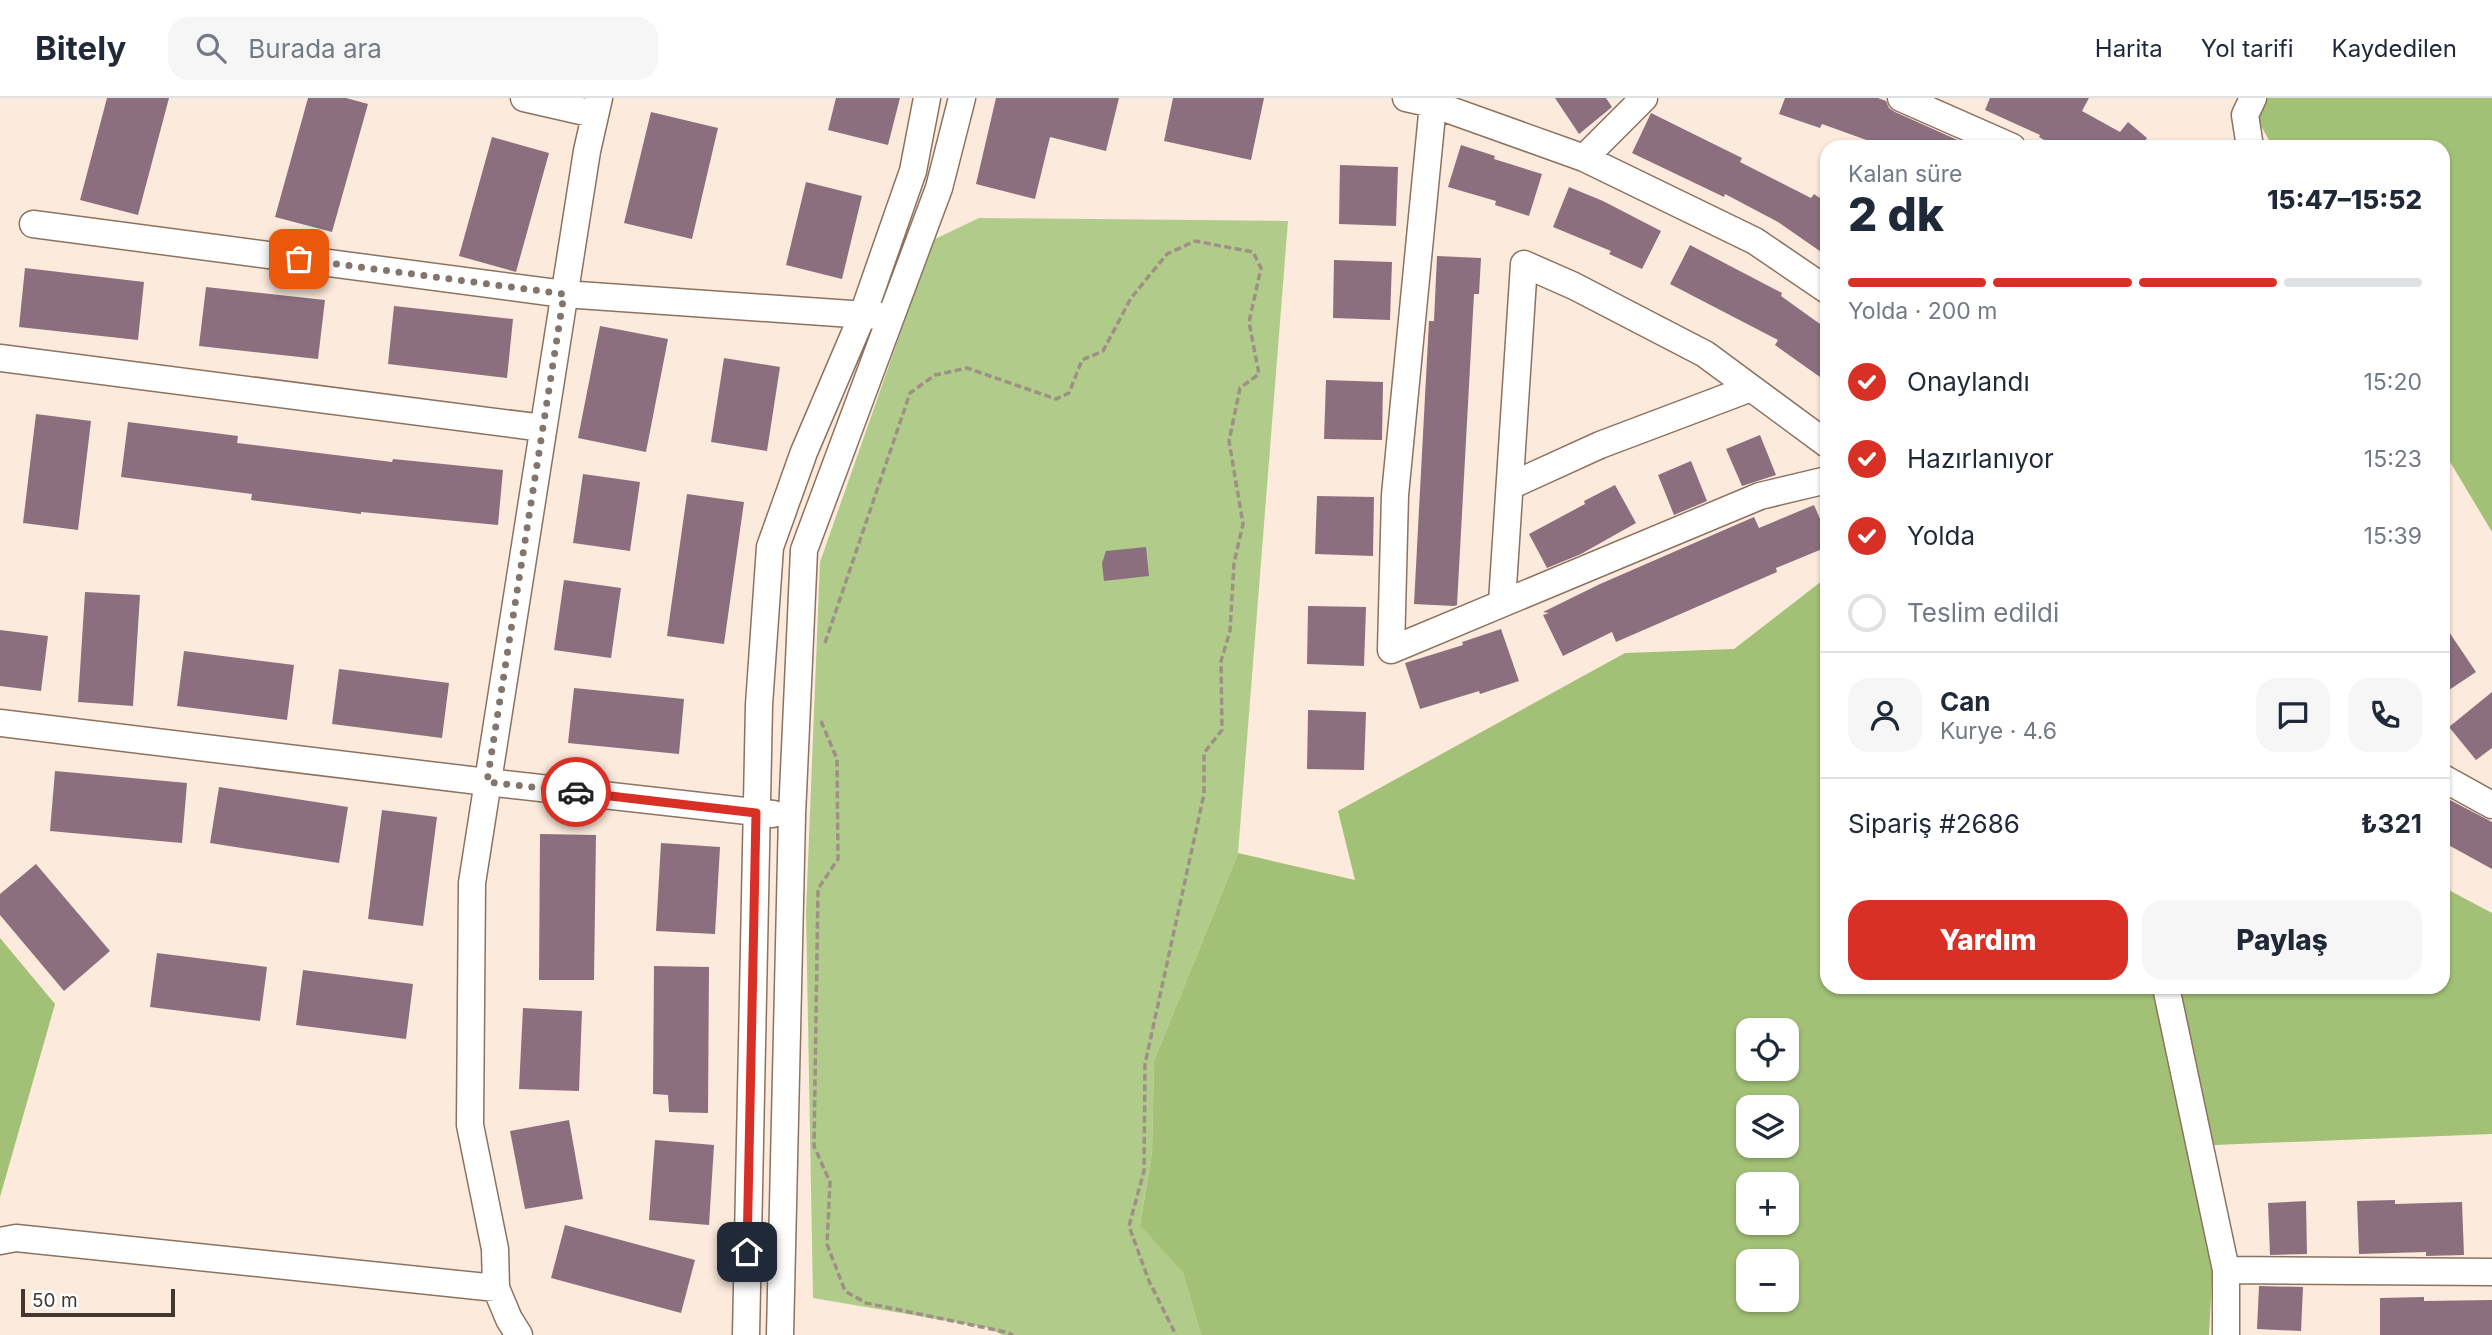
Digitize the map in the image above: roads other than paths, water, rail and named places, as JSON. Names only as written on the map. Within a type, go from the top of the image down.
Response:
[{"type":"street","points":[[519,1335],[496,1288],[495,1249],[470,1125],[472,883],[596,106],[524,98]]},
{"type":"street","points":[[746,1335],[759,705],[770,547],[804,453],[863,314],[913,171],[927,98]]},
{"type":"street","points":[[780,1335],[792,815],[804,550],[939,188],[962,98]]},
{"type":"street","points":[[1406,98],[1433,104],[1584,158],[1755,241],[1820,285]]},
{"type":"street","points":[[1584,158],[1644,98]]},
{"type":"street","points":[[1901,98],[1996,140]]},
{"type":"street","points":[[2249,140],[2245,115],[2253,98]]},
{"type":"street","points":[[1433,104],[1395,495],[1391,650],[1760,496],[1820,482]]},
{"type":"street","points":[[33,224],[564,294],[891,317]]},
{"type":"street","points":[[1502,602],[1524,264],[1574,286],[1705,354],[1820,439]]},
{"type":"street","points":[[0,358],[543,428]]},
{"type":"street","points":[[1510,486],[1600,445],[1751,388]]},
{"type":"street","points":[[0,723],[487,782],[792,815]]},
{"type":"street","points":[[2450,782],[2492,805]]},
{"type":"street","points":[[2167,994],[2226,1270],[2226,1335]]},
{"type":"street","points":[[0,1241],[29,1239],[496,1288]]},
{"type":"street","points":[[2226,1270],[2492,1272]]}]
